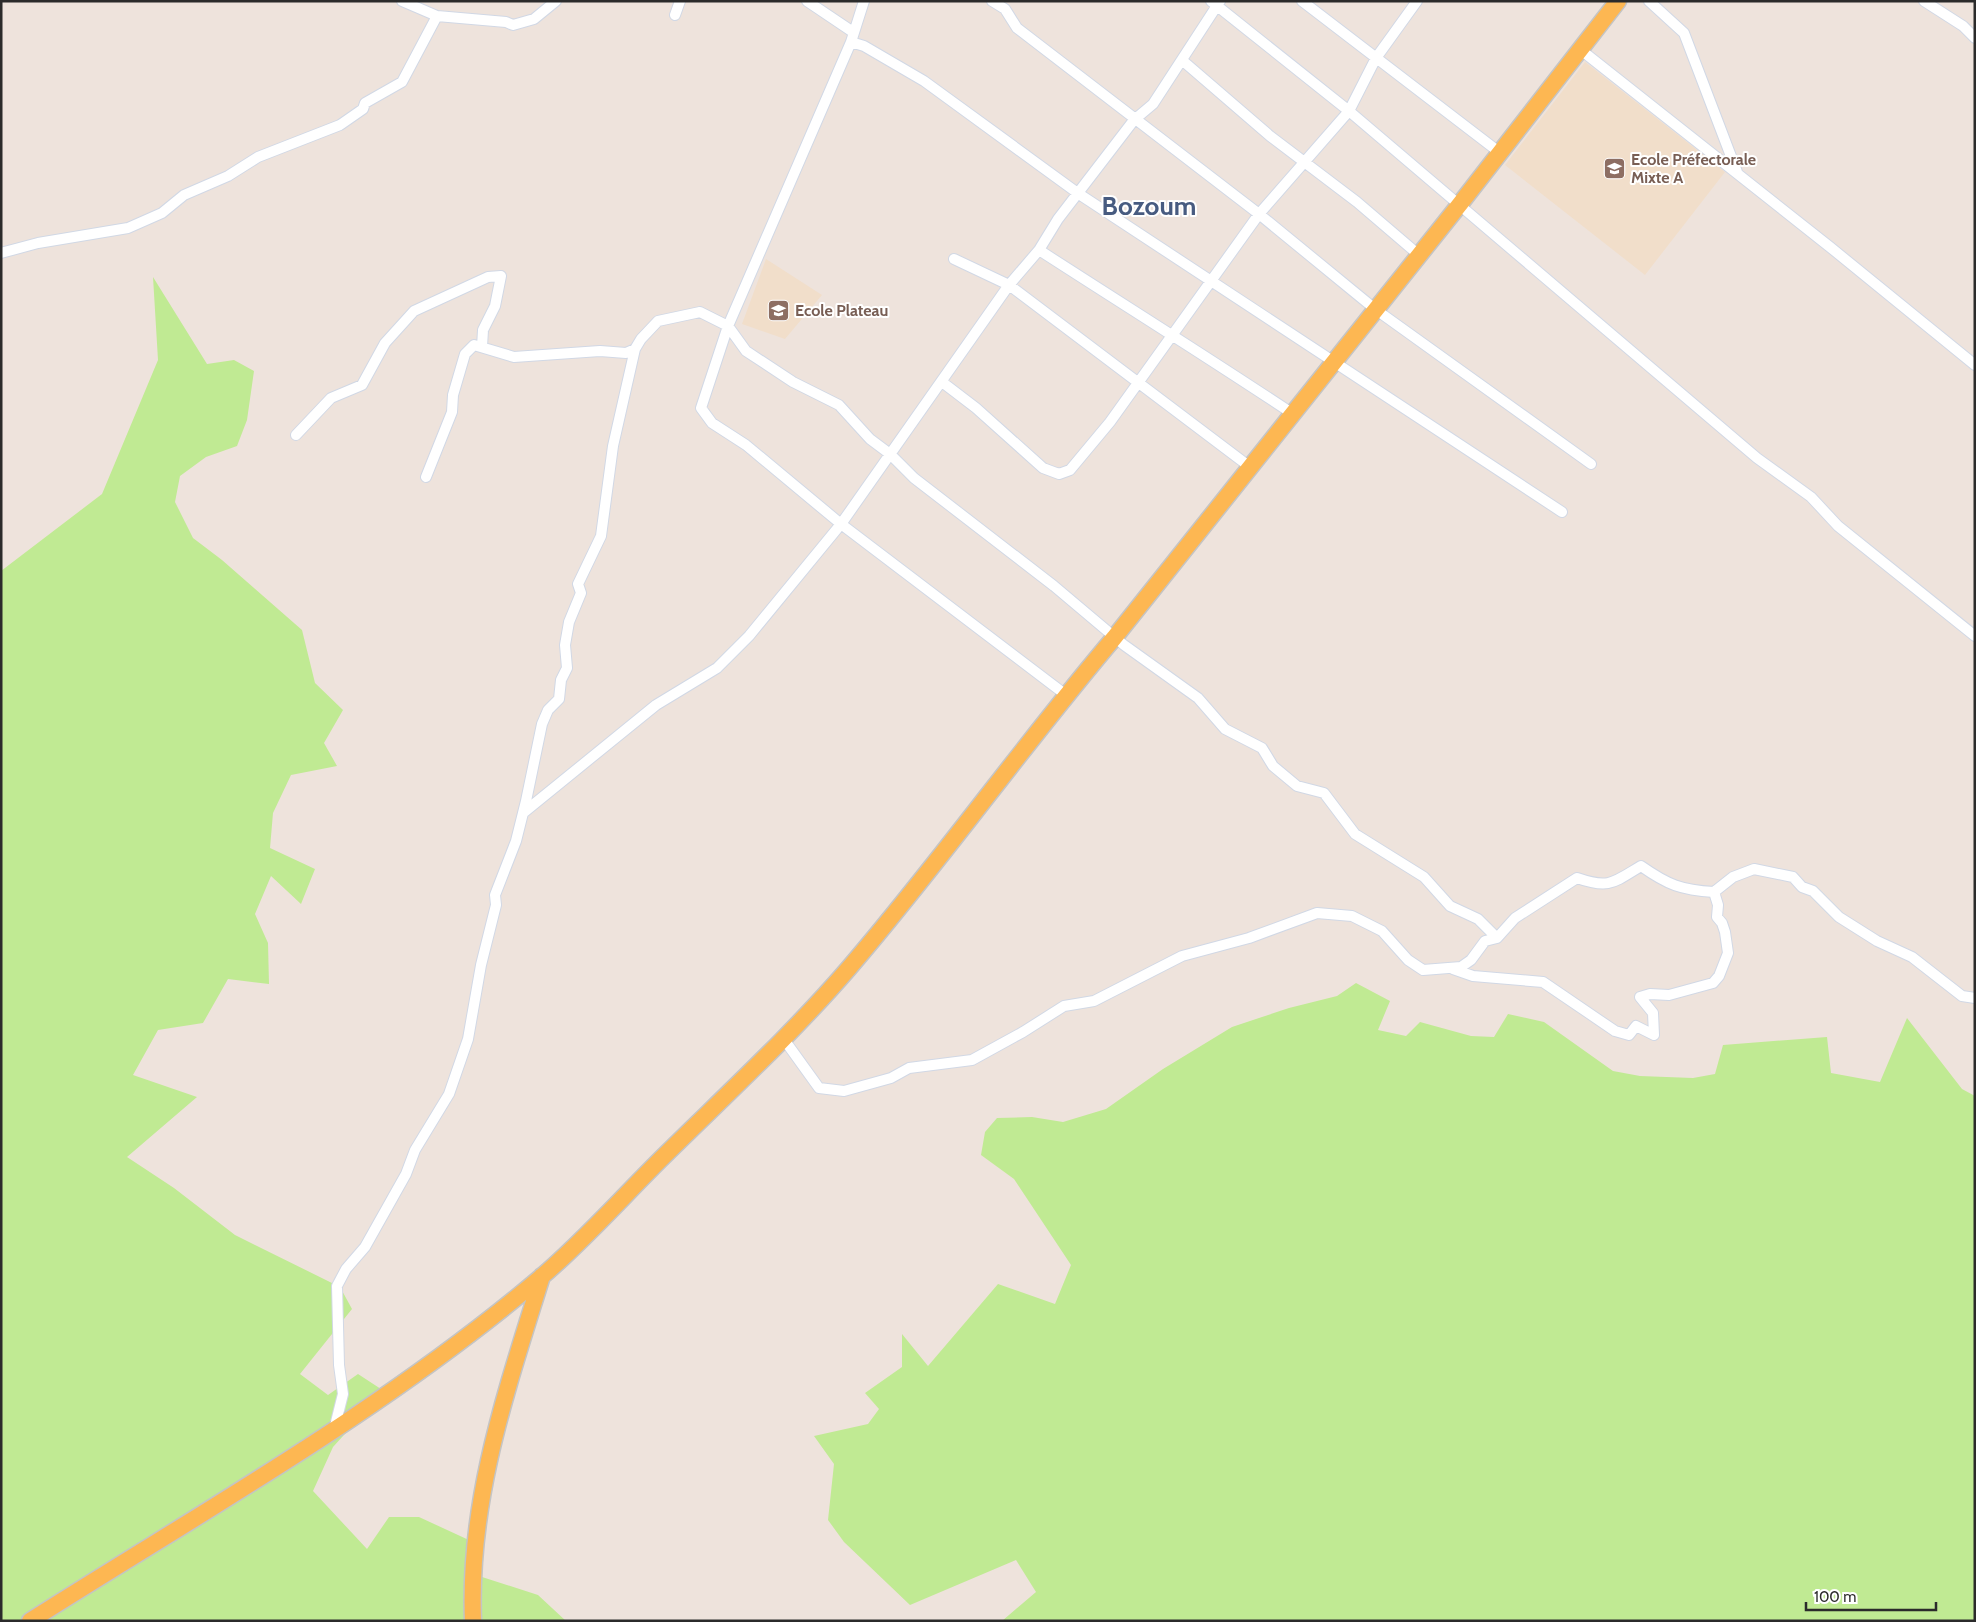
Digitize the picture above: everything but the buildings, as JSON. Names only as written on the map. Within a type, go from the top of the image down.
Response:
[{"type":"main road","points":[[30,1621],[334,1431],[459,1341],[542,1276],[783,1038],[847,971],[909,896],[1066,695],[1114,638],[1460,204],[1618,1]]},
{"type":"main road","points":[[472,1621],[476,1542],[484,1477],[496,1424],[542,1276]]},
{"type":"street","points":[[402,1],[437,16],[506,22],[514,25],[534,19],[556,1]]},
{"type":"street","points":[[675,15],[680,1]]},
{"type":"street","points":[[807,1],[864,46],[924,81],[1078,194],[1562,512]]},
{"type":"street","points":[[864,1],[852,37],[728,326],[701,408],[712,423],[746,445],[841,524],[1066,695]]},
{"type":"street","points":[[992,1],[1005,9],[1016,28],[1134,120],[1260,214],[1375,309],[1591,464]]},
{"type":"street","points":[[1302,1],[1499,152]]},
{"type":"street","points":[[942,382],[976,408],[1043,468],[1059,474],[1070,470],[1076,465],[1138,383],[1260,214],[1349,111],[1376,58],[1417,1]]},
{"type":"street","points":[[1649,1],[1684,33],[1738,173]]},
{"type":"street","points":[[1924,1],[1962,26],[1975,38]]},
{"type":"street","points":[[523,813],[656,705],[709,674],[726,660],[792,585],[841,524],[1009,285],[1039,250],[1058,219],[1134,120],[1153,104],[1183,61],[1216,3],[1460,204],[1756,458],[1812,497],[1838,526],[1975,636]]},
{"type":"street","points":[[1,253],[38,243],[128,228],[162,213],[184,195],[228,176],[258,157],[340,125],[363,109],[366,103],[402,82],[437,16]]},
{"type":"street","points":[[1581,50],[1738,173],[1975,365]]},
{"type":"street","points":[[1183,61],[1270,136],[1306,162],[1419,254]]},
{"type":"street","points":[[1039,250],[1149,321],[1173,334],[1293,414]]},
{"type":"street","points":[[954,259],[1009,285],[1250,467]]},
{"type":"street","points":[[296,435],[330,398],[362,385],[385,344],[414,311],[488,277],[501,276],[496,306],[483,330],[482,347]]},
{"type":"street","points":[[334,1431],[343,1394],[339,1365],[337,1286],[346,1268],[365,1247],[406,1174],[415,1150],[449,1094],[468,1039],[481,965],[496,905],[495,895],[516,841],[542,724],[548,710],[559,700],[561,680],[567,668],[565,645],[569,622],[581,593],[578,584],[601,536],[613,446],[635,349],[641,339],[658,321],[700,312],[728,326],[746,351],[793,382],[832,400],[870,439],[890,454],[914,478],[1054,586],[1114,638],[1198,698],[1225,729],[1262,748],[1273,766],[1297,786],[1324,793],[1355,834],[1424,877],[1450,906],[1478,919],[1497,938]]},
{"type":"street","points":[[426,477],[452,412],[453,395],[466,354],[474,345],[514,357],[600,351],[626,353],[635,349]]},
{"type":"street","points":[[783,1038],[819,1088],[844,1091],[891,1078],[909,1068],[972,1060],[1023,1032],[1064,1006],[1094,1001],[1182,956],[1249,938],[1317,913],[1352,916],[1382,931],[1408,960],[1423,970],[1461,967],[1471,960],[1485,941],[1497,938],[1515,918],[1576,878],[1599,885],[1614,882],[1642,866],[1666,883],[1688,890],[1714,892],[1732,877],[1754,869],[1793,877],[1802,886],[1813,891],[1839,917],[1877,941],[1912,957],[1962,996],[1975,998]]},
{"type":"street","points":[[1450,967],[1473,976],[1543,982],[1615,1031],[1629,1035],[1636,1026],[1654,1034],[1653,1013],[1640,998],[1650,994],[1669,995],[1713,983],[1719,976],[1728,953],[1722,923],[1716,917],[1718,905],[1714,892]]},
{"type":"shaded area","name":"Ecole Préfectorale Mixte A","points":[[1585,62],[1725,172],[1645,275],[1505,165]]},
{"type":"shaded area","name":"Ecole Plateau","points":[[766,259],[822,295],[785,339],[742,324]]},
{"type":"green space","points":[[153,277],[207,364],[234,360],[254,371],[247,420],[237,446],[206,457],[180,476],[175,502],[193,538],[222,560],[302,630],[315,683],[343,710],[324,743],[337,766],[291,775],[273,813],[270,848],[315,869],[301,904],[271,876],[255,914],[268,943],[269,984],[228,979],[203,1023],[158,1030],[133,1075],[197,1097],[127,1157],[174,1188],[235,1235],[340,1287],[352,1309],[300,1374],[328,1395],[358,1374],[384,1391],[333,1447],[313,1491],[367,1549],[389,1517],[419,1517],[484,1547],[482,1577],[538,1595],[566,1621],[1,1621],[1,571],[102,494],[158,360]]},
{"type":"green space","points":[[1356,983],[1390,1001],[1378,1030],[1406,1036],[1420,1022],[1471,1036],[1494,1037],[1508,1014],[1544,1022],[1613,1071],[1640,1076],[1693,1078],[1715,1074],[1723,1045],[1827,1037],[1831,1073],[1880,1082],[1907,1018],[1962,1089],[1975,1096],[1975,1621],[1002,1621],[1036,1592],[1016,1560],[910,1605],[844,1542],[828,1520],[834,1464],[814,1436],[868,1424],[879,1409],[865,1393],[902,1367],[902,1334],[928,1366],[998,1284],[1055,1304],[1071,1265],[1014,1179],[981,1155],[985,1132],[997,1118],[1032,1117],[1063,1122],[1106,1109],[1163,1069],[1232,1027],[1289,1008],[1337,996]]},
{"type":"place","name":"Ecole Préfectorale Mixte A","points":[[1615,168]]},
{"type":"place","name":"Ecole Plateau","points":[[779,310]]},
{"type":"district","name":"Bozoum","points":[[1149,206]]}]
